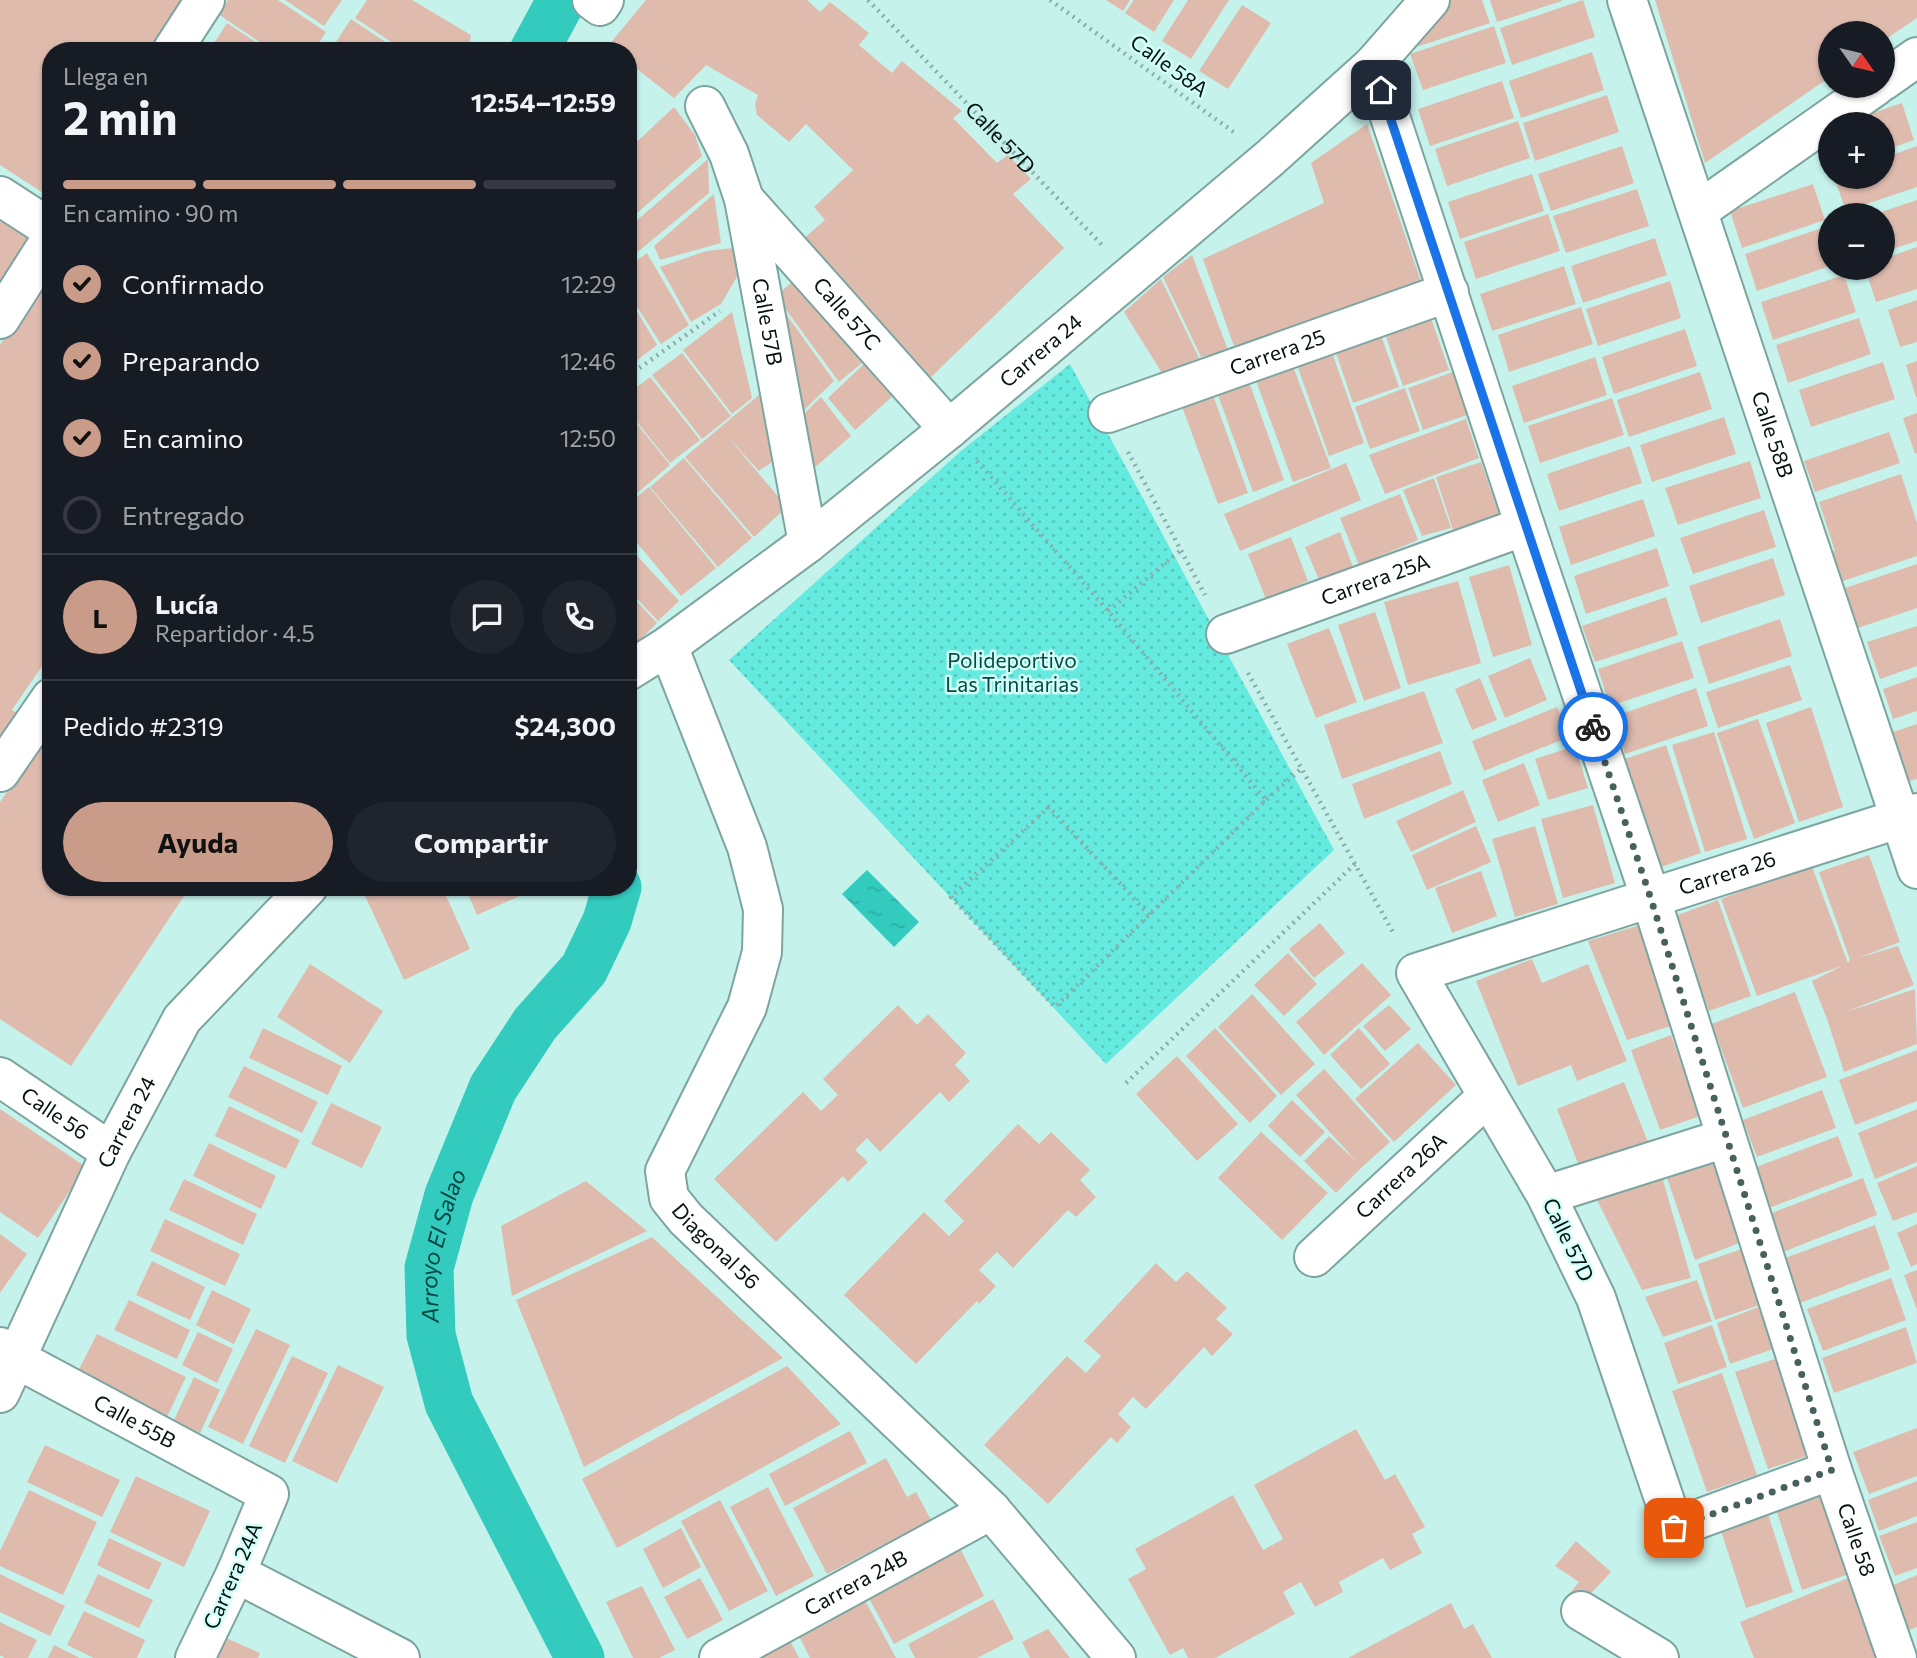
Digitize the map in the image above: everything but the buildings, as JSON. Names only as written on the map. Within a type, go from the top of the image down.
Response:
[{"type":"street","points":[[179,42],[205,0]]},
{"type":"street","name":"Carrera 24","points":[[637,665],[668,646],[808,543],[949,429],[1270,158],[1373,65],[1430,0]]},
{"type":"street","name":"Calle 58B","points":[[1628,0],[1698,211],[1909,815],[1917,869]]},
{"type":"street","points":[[1895,73],[1917,59]]},
{"type":"street","name":"Calle 58","points":[[1373,65],[1524,526],[1650,896],[1832,1470],[1897,1658]]},
{"type":"street","points":[[1698,211],[1859,98]]},
{"type":"street","name":"Calle 57B","points":[[705,106],[729,154],[744,199],[808,543]]},
{"type":"street","points":[[0,196],[42,223]]},
{"type":"street","name":"Calle 57C","points":[[744,199],[949,429]]},
{"type":"street","points":[[0,319],[42,253]]},
{"type":"street","name":"Carrera 25","points":[[1108,413],[1449,292]]},
{"type":"street","name":"Carrera 25A","points":[[1226,634],[1524,526]]},
{"type":"street","name":"Diagonal 56","points":[[668,646],[747,847],[763,909],[762,952],[747,1007],[665,1171],[669,1198],[686,1219],[991,1510],[1116,1658]]},
{"type":"street","points":[[0,772],[42,711]]},
{"type":"street","name":"Carrera 26","points":[[1416,973],[1909,815]]},
{"type":"street","name":"Carrera 24","points":[[0,1393],[8,1353],[182,1019],[299,896]]},
{"type":"street","name":"Calle 57D","points":[[1416,973],[1546,1195],[1596,1298],[1674,1528],[1832,1470]]},
{"type":"street","name":"Calle 56","points":[[0,1077],[111,1152]]},
{"type":"street","name":"Carrera 26A","points":[[1314,1257],[1488,1096]]},
{"type":"street","points":[[1546,1195],[1726,1138]]},
{"type":"street","name":"Calle 55B","points":[[8,1353],[268,1494]]},
{"type":"street","name":"Carrera 24A","points":[[195,1658],[236,1573],[268,1494]]},
{"type":"street","name":"Carrera 24B","points":[[719,1658],[991,1510]]},
{"type":"street","points":[[236,1573],[400,1658]]},
{"type":"street","points":[[1581,1611],[1659,1658]]},
{"type":"path","name":"Calle 57D","points":[[869,0],[1130,276]]},
{"type":"path","name":"Calle 58A","points":[[1050,0],[1270,158]]},
{"type":"path","points":[[637,370],[729,304],[761,290]]},
{"type":"path","points":[[949,429],[1108,611],[1266,800]]},
{"type":"path","points":[[1108,611],[1181,550]]},
{"type":"path","points":[[1149,915],[1049,807],[951,897],[1055,1007],[1302,768]]},
{"type":"path","points":[[1126,1083],[1355,864]]},
{"type":"green space","name":"Polideportivo Las Trinitarias","points":[[1070,364],[1334,850],[1106,1064],[729,660],[961,451]]},
{"type":"water","points":[[867,870],[919,922],[894,947],[842,894]]},
{"type":"waterway","name":"Arroyo El Salao","points":[[539,42],[561,1]]},
{"type":"waterway","name":"Arroyo El Salao","points":[[580,1658],[449,1403],[431,1335],[429,1268],[449,1195],[493,1088],[535,1024],[584,969],[607,921],[614,896]]},
{"type":"way so far","points":[[1593,727],[1650,896],[1832,1470],[1674,1528]]},
{"type":"route","points":[[1381,90],[1593,727]]}]
